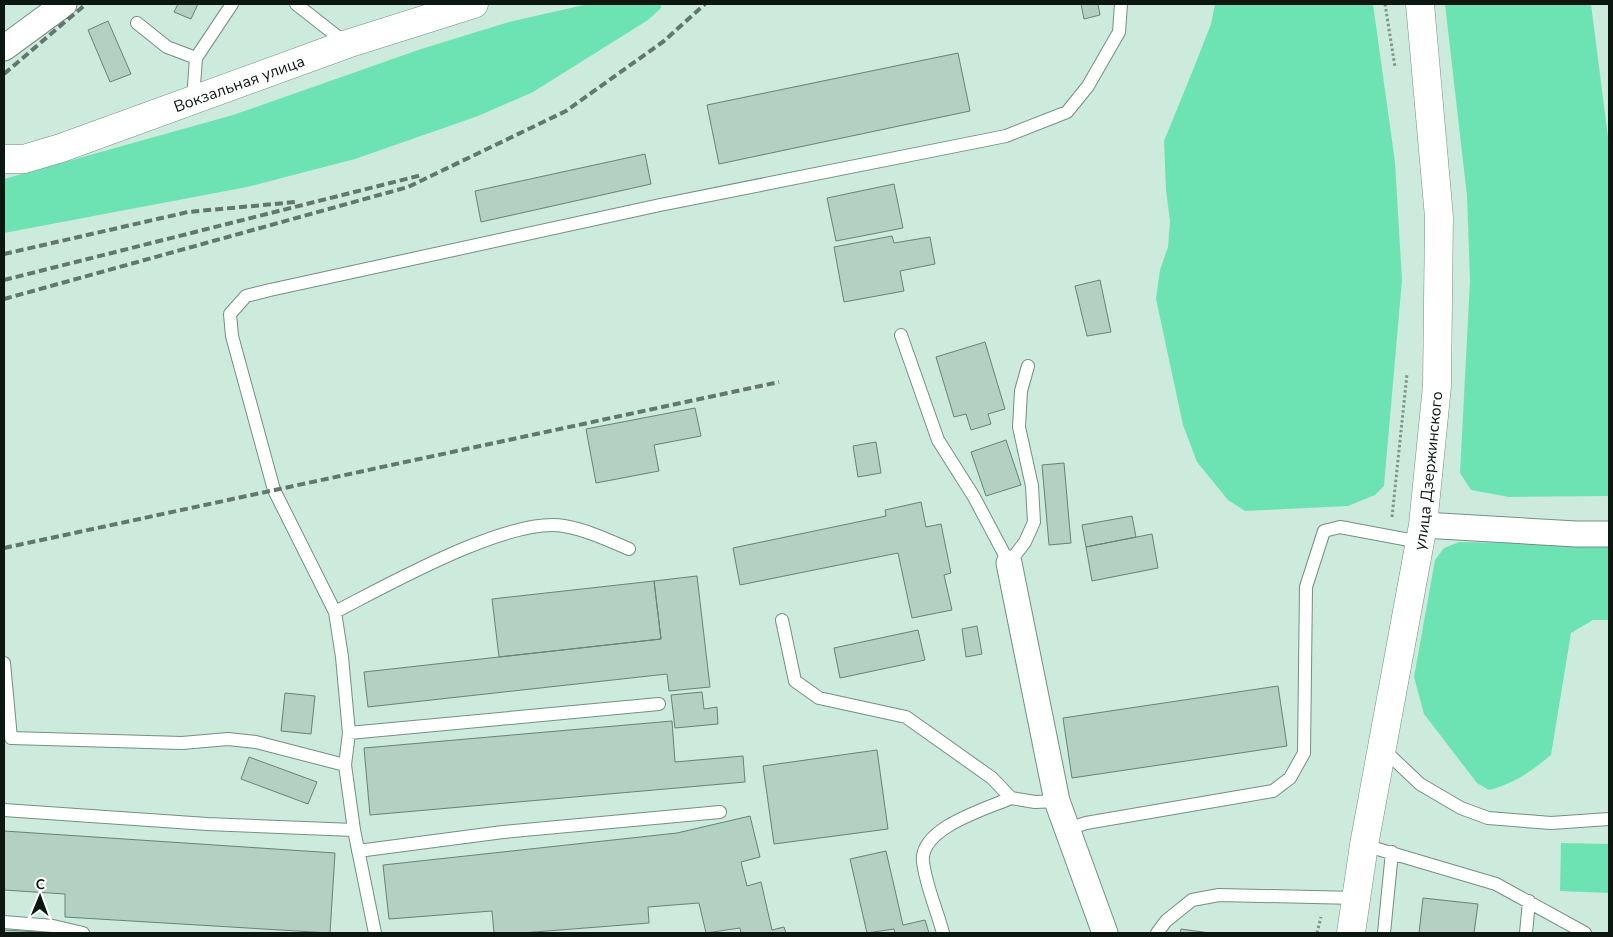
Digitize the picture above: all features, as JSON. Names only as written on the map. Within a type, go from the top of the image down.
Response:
[{"type":"main road","name":"Вокзальная улица","points":[[4,159],[24,159],[61,148],[347,44],[474,4]]},
{"type":"main road","name":"улица Дзержинского","points":[[1351,933],[1364,845],[1421,534],[1437,386],[1440,274],[1439,217],[1420,4]]},
{"type":"street","points":[[4,48],[64,4]]},
{"type":"street","points":[[1421,534],[1609,534]]},
{"type":"street","points":[[1009,563],[1057,801],[1106,933]]},
{"type":"lane","points":[[193,99],[196,58],[232,4]]},
{"type":"lane","points":[[296,4],[347,44]]},
{"type":"lane","points":[[375,933],[354,830],[345,764],[349,732],[342,657],[335,612],[274,490],[232,336],[230,314],[246,296],[660,205],[1006,136],[1067,112],[1088,86],[1119,32],[1121,4]]},
{"type":"lane","points":[[137,23],[167,47],[196,58]]},
{"type":"lane","points":[[901,335],[938,440],[974,497],[1009,563],[1025,542],[1034,522],[1032,486],[1019,427],[1021,391],[1028,366]]},
{"type":"lane","points":[[335,612],[444,557],[524,528],[563,526],[598,536],[629,549]]},
{"type":"lane","points":[[1068,829],[1086,823],[1273,791],[1290,778],[1304,754],[1306,587],[1324,531],[1340,527],[1390,536],[1421,534]]},
{"type":"lane","points":[[782,620],[795,680],[819,698],[906,717],[992,778],[1011,798]]},
{"type":"lane","points":[[4,663],[8,738],[182,743],[228,738],[256,742],[345,764]]},
{"type":"lane","points":[[349,732],[660,704]]},
{"type":"lane","points":[[1382,748],[1420,784],[1461,808],[1488,818],[1551,823],[1609,819]]},
{"type":"lane","points":[[943,933],[923,861],[928,842],[946,826],[1011,798],[1035,802],[1057,801]]},
{"type":"lane","points":[[4,810],[208,824],[354,830]]},
{"type":"lane","points":[[358,851],[503,832],[720,812]]},
{"type":"lane","points":[[1364,845],[1496,884],[1585,933]]},
{"type":"lane","points":[[1384,933],[1392,852]]},
{"type":"lane","points":[[1157,933],[1166,921],[1192,900],[1219,895],[1356,898]]},
{"type":"lane","points":[[1526,933],[1529,901]]},
{"type":"lane","points":[[4,922],[53,926],[83,933]]},
{"type":"path","points":[[1385,4],[1396,72]]},
{"type":"path","points":[[1390,536],[1407,367]]},
{"type":"path","points":[[1317,933],[1325,896]]},
{"type":"green space","points":[[588,4],[661,4],[661,8],[648,20],[533,92],[478,116],[355,159],[247,187],[4,233],[4,179],[233,115],[421,49],[509,22]]},
{"type":"green space","points":[[1215,4],[1373,4],[1395,162],[1402,280],[1384,486],[1375,495],[1348,506],[1245,511],[1228,500],[1197,462],[1183,425],[1156,299],[1160,270],[1168,247],[1170,221],[1166,190],[1164,141],[1211,24]]},
{"type":"green space","points":[[1445,4],[1591,4],[1609,145],[1609,496],[1509,497],[1471,490],[1460,473],[1470,280],[1467,196]]},
{"type":"green space","points":[[1459,542],[1609,545],[1609,620],[1593,620],[1571,633],[1551,755],[1522,776],[1489,790],[1477,783],[1424,714],[1414,677],[1435,560],[1444,548]]},
{"type":"green space","points":[[1561,843],[1609,844],[1609,893],[1560,891]]},
{"type":"building","points":[[178,4],[198,4],[191,19],[174,12]]},
{"type":"building","points":[[1081,4],[1098,4],[1100,15],[1084,19]]},
{"type":"building","points":[[108,21],[131,74],[110,82],[88,30]]},
{"type":"building","points":[[958,53],[970,111],[719,164],[707,105]]},
{"type":"building","points":[[645,154],[651,184],[481,222],[475,191]]},
{"type":"building","points":[[894,184],[903,228],[836,241],[827,198]]},
{"type":"building","points":[[892,236],[894,243],[930,237],[935,264],[900,271],[904,291],[844,302],[834,247]]},
{"type":"building","points":[[1100,280],[1111,332],[1087,336],[1075,286]]},
{"type":"building","points":[[985,342],[1005,409],[988,414],[991,424],[971,430],[966,414],[954,417],[936,357]]},
{"type":"building","points":[[695,408],[701,436],[654,445],[659,471],[596,483],[586,429]]},
{"type":"building","points":[[1006,440],[1021,485],[986,496],[971,452]]},
{"type":"building","points":[[876,442],[881,473],[858,477],[853,446]]},
{"type":"building","points":[[1064,463],[1071,543],[1049,545],[1042,465]]},
{"type":"building","points":[[921,502],[926,527],[941,524],[951,573],[944,575],[952,610],[912,618],[898,553],[740,585],[733,548],[886,516],[885,510]]},
{"type":"building","points":[[1132,516],[1136,537],[1086,547],[1082,525]]},
{"type":"building","points":[[1152,534],[1158,568],[1092,581],[1086,547]]},
{"type":"building","points":[[697,576],[710,687],[669,691],[667,674],[368,707],[364,672],[661,639],[654,581]]},
{"type":"building","points":[[654,581],[661,639],[499,657],[492,599]]},
{"type":"building","points":[[977,626],[982,654],[966,657],[962,629]]},
{"type":"building","points":[[918,630],[925,660],[840,678],[834,648]]},
{"type":"building","points":[[1278,686],[1287,746],[1072,778],[1063,718]]},
{"type":"building","points":[[702,692],[704,709],[717,707],[718,724],[675,728],[671,695]]},
{"type":"building","points":[[285,693],[315,696],[311,734],[281,731]]},
{"type":"building","points":[[672,721],[675,762],[743,756],[745,782],[370,815],[364,748]]},
{"type":"building","points":[[877,750],[888,829],[774,844],[763,766]]},
{"type":"building","points":[[249,757],[317,782],[308,804],[241,779]]},
{"type":"building","points":[[750,816],[760,857],[741,862],[747,886],[761,882],[772,930],[784,927],[786,933],[741,933],[740,928],[706,933],[699,903],[648,907],[649,923],[522,933],[494,933],[492,911],[389,919],[383,865],[677,833]]},
{"type":"building","points":[[4,831],[335,853],[330,933],[65,917],[65,894],[4,890]]},
{"type":"building","points":[[886,851],[903,925],[925,920],[929,933],[895,933],[894,929],[867,933],[850,859]]},
{"type":"building","points":[[1423,898],[1478,904],[1474,933],[1419,933]]},
{"type":"building","points":[[1181,929],[1210,933],[1180,933]]},
{"type":"building","points":[[4,930],[57,933],[4,933]]},
{"type":"railway","points":[[4,74],[86,4]]},
{"type":"railway","points":[[4,299],[408,187],[566,111],[664,41],[705,4]]},
{"type":"railway","points":[[4,280],[422,175]]},
{"type":"railway","points":[[4,254],[188,212],[296,202]]},
{"type":"railway","points":[[4,548],[779,382]]}]
